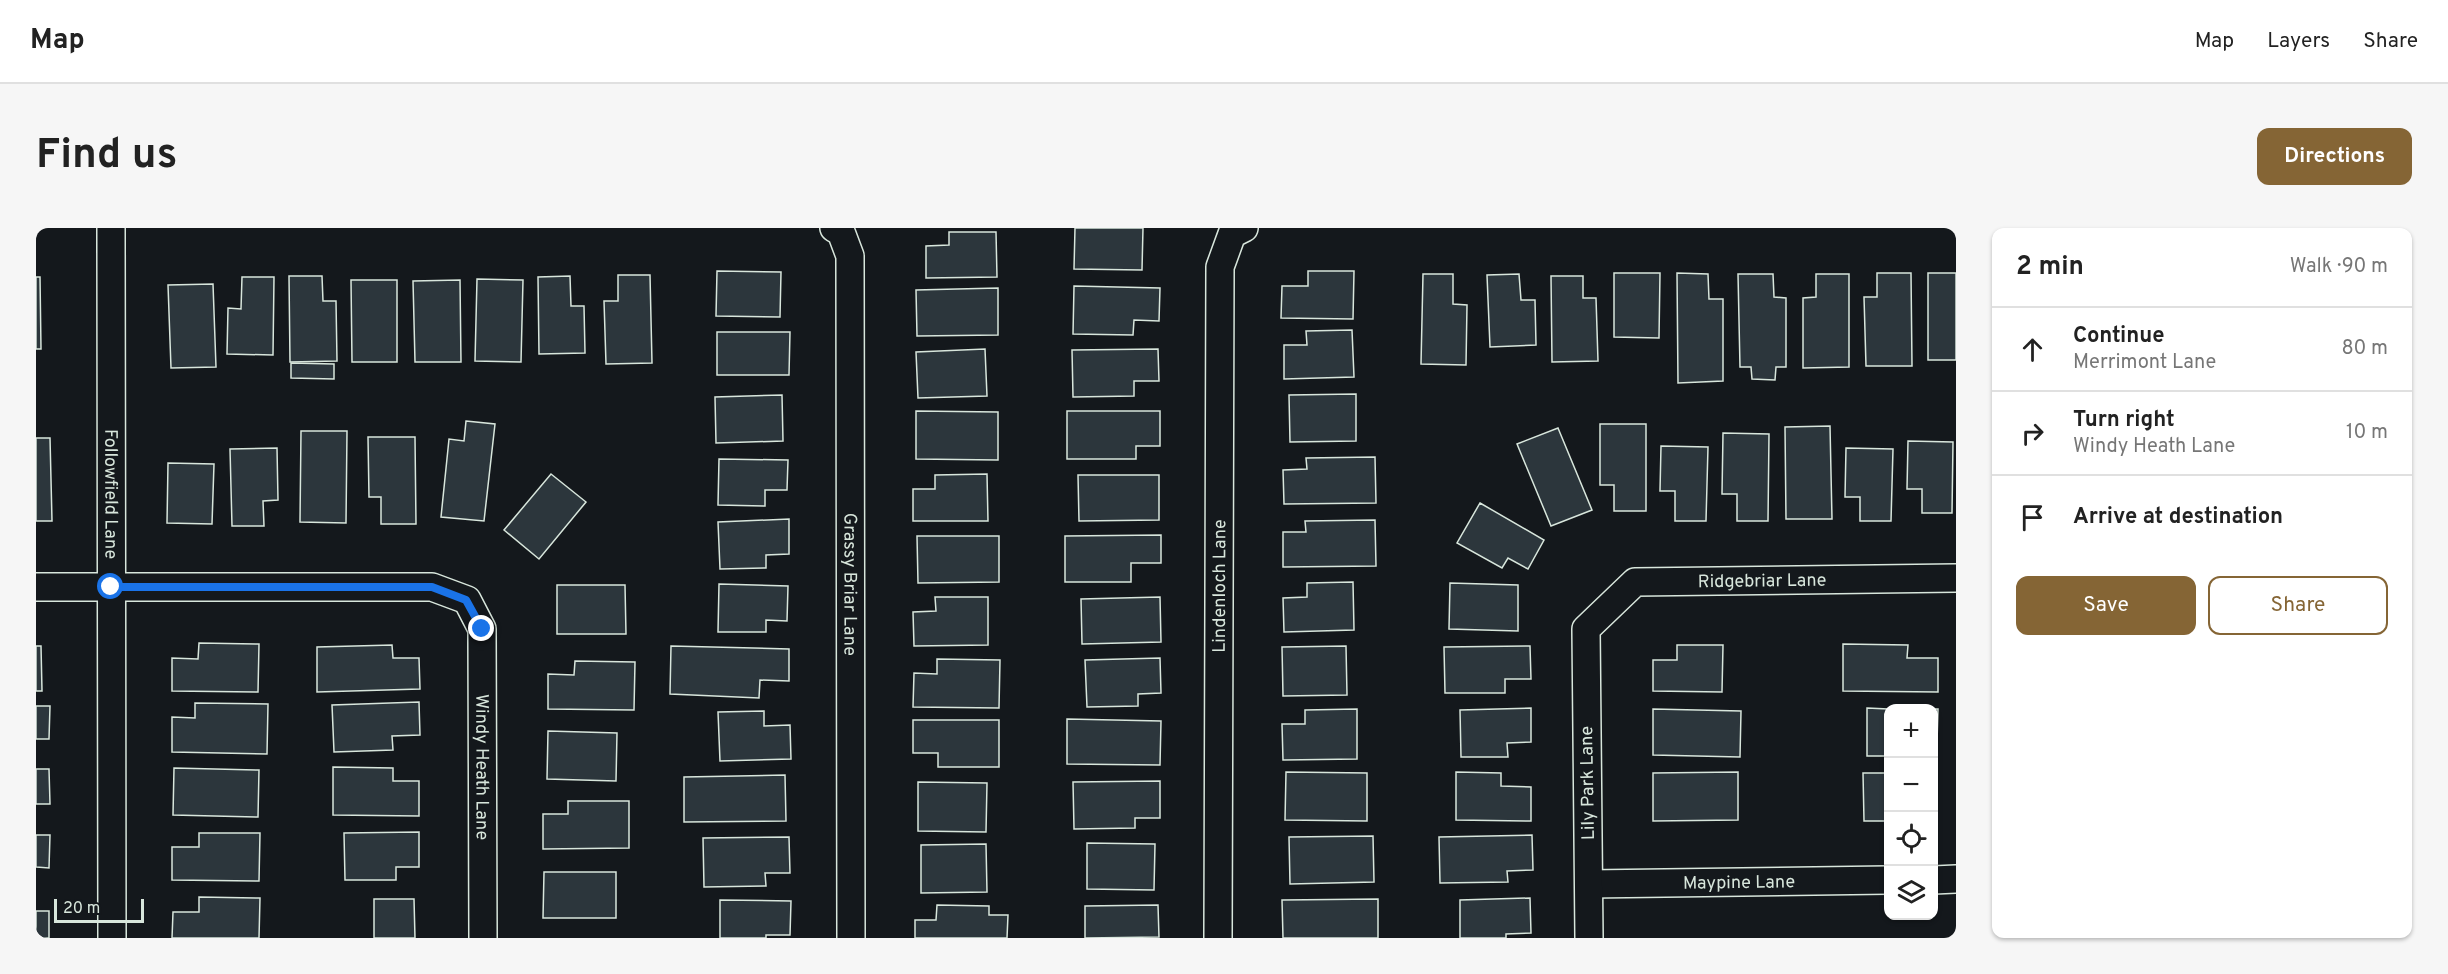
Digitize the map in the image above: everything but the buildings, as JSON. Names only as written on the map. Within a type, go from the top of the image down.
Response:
[{"type":"street","name":"Followfield Lane","points":[[111,228],[112,938]]},
{"type":"street","name":"Grassy Briar Lane","points":[[838,230],[850,256],[851,938]]},
{"type":"street","name":"Lindenloch Lane","points":[[1218,938],[1220,267],[1238,231]]},
{"type":"street","name":"Ridgebriar Lane","points":[[1586,629],[1635,582],[1956,578]]},
{"type":"street","points":[[36,587],[111,587]]},
{"type":"street","name":"Windy Heath Lane","points":[[111,587],[432,587],[466,600],[482,629],[483,938]]},
{"type":"street","name":"Lily Park Lane","points":[[1586,629],[1589,938]]},
{"type":"street","points":[[1938,880],[1956,879]]},
{"type":"street","name":"Maypine Lane","points":[[1588,884],[1884,880]]},
{"type":"route","points":[[111,587],[432,587],[466,600],[482,629]]}]
